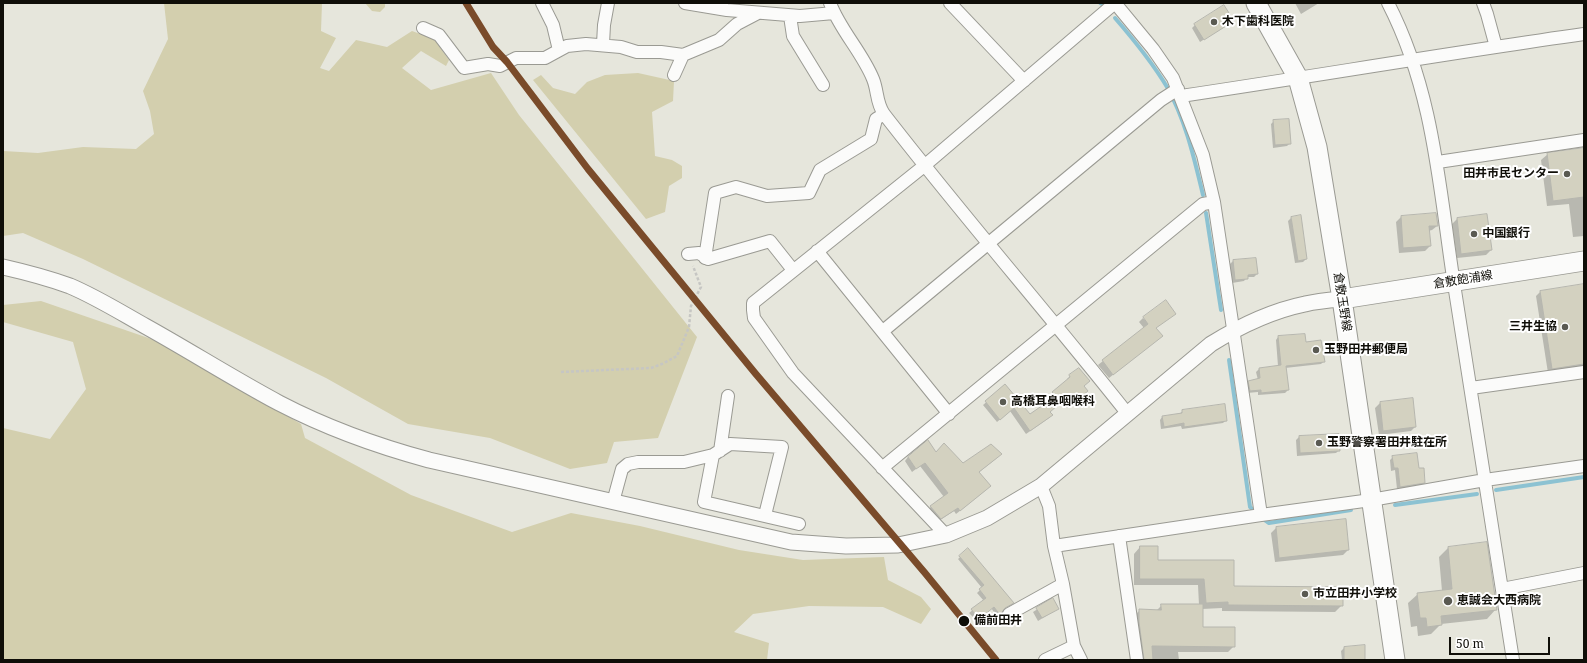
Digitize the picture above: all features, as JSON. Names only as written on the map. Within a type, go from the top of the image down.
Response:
[{"type":"main road","name":"倉敷玉野線","points":[[1256,3],[1298,78],[1318,147],[1342,299],[1394,660]]},
{"type":"main road","name":"倉敷飽浦線","points":[[1342,299],[1584,261]]},
{"type":"street","points":[[542,3],[553,25],[559,50]]},
{"type":"street","points":[[603,44],[604,25],[608,3]]},
{"type":"street","points":[[685,3],[727,10],[790,16],[800,16],[832,8],[874,80],[879,107],[884,114],[924,166],[1056,324],[1127,413]]},
{"type":"street","points":[[950,3],[1024,81]]},
{"type":"street","points":[[946,535],[793,373],[754,318],[752,310],[753,303],[792,270],[924,166],[1115,3],[1153,49],[1173,78],[1180,92],[1202,155],[1214,202],[1260,514]]},
{"type":"street","points":[[1388,3],[1413,61],[1430,121],[1438,162],[1454,281],[1472,388],[1513,660]]},
{"type":"street","points":[[1483,3],[1496,47]]},
{"type":"street","points":[[423,28],[439,35],[464,68],[488,64],[500,66],[516,58],[545,58],[567,46],[586,44],[603,44],[621,47],[637,52],[661,52],[683,55],[719,40],[737,24],[758,13]]},
{"type":"street","points":[[790,16],[793,36],[823,85]]},
{"type":"street","points":[[883,331],[1161,100],[1180,92],[1298,78],[1584,34]]},
{"type":"street","points":[[674,74],[683,55]]},
{"type":"street","points":[[705,258],[715,193],[736,187],[767,196],[809,192],[820,170],[871,139],[876,119],[884,114]]},
{"type":"street","points":[[1438,162],[1584,140]]},
{"type":"street","points":[[882,468],[1203,204],[1214,202]]},
{"type":"street","points":[[688,254],[699,253],[708,259],[770,241],[792,270]]},
{"type":"street","points":[[817,250],[949,414]]},
{"type":"street","points":[[3,267],[32,274],[69,286],[102,301],[279,403],[350,436],[429,460],[791,542],[846,546],[898,545],[946,535],[987,518],[1041,486],[1211,344],[1232,330],[1271,313],[1305,304],[1342,299]]},
{"type":"street","points":[[1472,388],[1584,372]]},
{"type":"street","points":[[728,396],[704,502],[799,524]]},
{"type":"street","points":[[613,502],[622,469],[628,464],[638,462],[684,462],[716,453],[730,444],[782,447],[765,515]]},
{"type":"street","points":[[1054,546],[1260,514],[1371,500],[1485,480],[1584,466]]},
{"type":"street","points":[[1041,486],[1049,506],[1054,546],[1063,584],[1074,646],[1081,660]]},
{"type":"street","points":[[1119,536],[1137,660]]},
{"type":"street","points":[[1502,589],[1584,573]]},
{"type":"street","points":[[1009,614],[1063,584]]},
{"type":"street","points":[[1045,660],[1074,646]]},
{"type":"path","points":[[561,372],[651,368],[677,356],[689,327],[691,306],[701,287],[688,254]]},
{"type":"shaded area","points":[[164,3],[322,3],[321,31],[336,38],[320,68],[329,71],[356,40],[387,47],[412,31],[434,39],[449,60],[446,66],[421,51],[402,68],[431,90],[491,73],[519,115],[697,337],[658,438],[614,442],[607,463],[570,469],[490,438],[408,424],[326,378],[83,259],[23,233],[3,236],[3,151],[38,153],[83,147],[136,149],[154,134],[150,111],[143,91],[168,39]]},
{"type":"shaded area","points":[[365,3],[385,3],[385,7],[380,12],[372,11]]},
{"type":"shaded area","points":[[638,73],[674,81],[673,101],[652,112],[655,156],[672,160],[682,166],[682,178],[669,186],[665,212],[646,219],[533,80],[541,75],[553,88],[575,94],[587,82],[605,75]]},
{"type":"shaded area","points":[[41,301],[160,342],[301,424],[305,438],[411,495],[512,532],[571,513],[640,526],[739,550],[803,560],[884,557],[888,580],[921,597],[931,609],[921,624],[883,607],[809,606],[753,614],[734,632],[769,643],[767,660],[3,660],[3,428],[50,439],[86,389],[73,342],[3,322],[3,305]]},
{"type":"building","name":"木下歯科医院","points":[[1224,5],[1234,21],[1204,40],[1194,24]]},
{"type":"building","points":[[1289,119],[1291,144],[1275,145],[1273,120]]},
{"type":"building","name":"田井市民センター","points":[[1584,148],[1584,197],[1553,201],[1547,153]]},
{"type":"building","points":[[1436,213],[1438,226],[1429,226],[1431,246],[1403,248],[1401,216]]},
{"type":"building","name":"中国銀行","points":[[1487,214],[1492,250],[1461,254],[1457,218]]},
{"type":"building","points":[[1301,215],[1307,259],[1298,261],[1291,217]]},
{"type":"building","points":[[1256,258],[1258,274],[1248,275],[1248,279],[1235,280],[1233,260]]},
{"type":"building","name":"三井生協","points":[[1584,284],[1584,364],[1552,369],[1540,291]]},
{"type":"building","points":[[1166,300],[1176,314],[1156,328],[1163,336],[1113,375],[1102,360],[1148,324],[1143,317]]},
{"type":"building","points":[[1305,334],[1306,342],[1321,340],[1325,362],[1286,366],[1289,390],[1261,393],[1261,390],[1250,391],[1248,381],[1260,378],[1259,368],[1281,365],[1278,336]]},
{"type":"building","points":[[1079,368],[1090,381],[1084,386],[1088,391],[1071,405],[1065,399],[1050,412],[1053,415],[1030,431],[1014,408],[1000,420],[985,401],[1005,384],[1030,414],[1056,396],[1052,392],[1070,377],[1069,375]]},
{"type":"building","points":[[1413,398],[1416,427],[1383,431],[1380,402]]},
{"type":"building","points":[[1225,404],[1227,421],[1184,427],[1184,423],[1164,427],[1162,416],[1182,413],[1182,410]]},
{"type":"building","points":[[1339,434],[1340,451],[1300,453],[1299,436]]},
{"type":"building","points":[[928,440],[936,452],[944,443],[963,463],[991,444],[1002,454],[979,472],[991,486],[960,511],[958,508],[941,519],[930,506],[948,493],[925,463],[916,469],[908,457]]},
{"type":"building","points":[[1417,453],[1419,468],[1424,468],[1425,483],[1400,487],[1398,468],[1394,468],[1392,456]]},
{"type":"building","points":[[1346,519],[1349,550],[1279,558],[1276,527]]},
{"type":"building","points":[[1487,542],[1497,610],[1441,616],[1442,625],[1427,627],[1426,618],[1420,618],[1417,593],[1452,589],[1448,547]]},
{"type":"building","points":[[1140,546],[1158,546],[1158,560],[1234,560],[1234,586],[1343,587],[1343,606],[1228,605],[1228,602],[1206,603],[1204,579],[1140,579]]},
{"type":"building","points":[[968,548],[1014,603],[1005,608],[1000,615],[994,607],[979,619],[971,609],[986,598],[979,589],[984,585],[959,556]]},
{"type":"building","points":[[1053,598],[1059,609],[1042,618],[1036,608]]},
{"type":"building","points":[[1161,604],[1203,604],[1203,627],[1235,627],[1235,647],[1152,646],[1153,660],[1144,660],[1139,622],[1139,609],[1161,610]]},
{"type":"building","points":[[1365,645],[1365,660],[1344,660],[1344,647]]},
{"type":"waterway","points":[[1115,18],[1149,60],[1174,100],[1189,140],[1203,195]]},
{"type":"waterway","points":[[1206,213],[1221,310]]},
{"type":"waterway","points":[[1229,360],[1250,507],[1257,513]]},
{"type":"waterway","points":[[1496,490],[1584,477]]},
{"type":"waterway","points":[[1395,505],[1477,494]]},
{"type":"waterway","points":[[1262,518],[1269,523],[1351,510]]},
{"type":"transit line","points":[[466,3],[493,47],[507,62],[588,169],[755,373],[925,573],[996,660]]},
{"type":"place","name":"木下歯科医院","points":[[1214,22]]},
{"type":"place","name":"田井市民センター","points":[[1567,174]]},
{"type":"place","name":"中国銀行","points":[[1474,234]]},
{"type":"place","name":"三井生協","points":[[1565,327]]},
{"type":"place","name":"玉野田井郵便局","points":[[1316,350]]},
{"type":"place","name":"高橋耳鼻咽喉科","points":[[1003,402]]},
{"type":"place","name":"玉野警察署田井駐在所","points":[[1319,443]]},
{"type":"place","name":"市立田井小学校","points":[[1305,594]]},
{"type":"place","name":"恵誠会大西病院","points":[[1448,601]]},
{"type":"place","name":"備前田井","points":[[964,621]]}]
